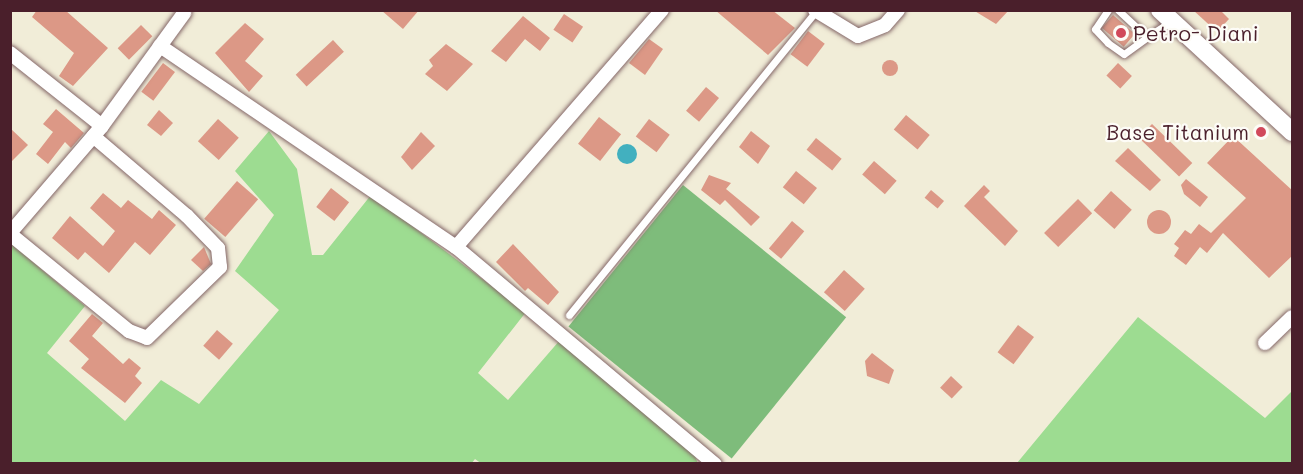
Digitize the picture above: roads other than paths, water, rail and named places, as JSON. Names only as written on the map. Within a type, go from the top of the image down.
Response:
[{"type":"main road","points":[[1166,16],[1293,132]]},
{"type":"street","points":[[456,247],[662,10]]},
{"type":"street","points":[[816,11],[858,36],[885,25],[898,10]]},
{"type":"street","points":[[10,53],[98,131],[218,248],[220,267],[147,338],[129,331],[10,234],[98,131],[184,11]]},
{"type":"street","points":[[160,46],[456,247],[713,463]]},
{"type":"street","points":[[1265,343],[1293,317]]},
{"type":"lane","points":[[1108,10],[1095,29],[1107,44],[1124,54],[1147,37],[1166,16]]},
{"type":"lane","points":[[1118,10],[1147,37]]},
{"type":"lane","points":[[569,315],[816,11]]},
{"type":"water","points":[[627,144],[634,147],[637,154],[634,161],[627,164],[620,161],[617,154],[620,147]]},
{"type":"place","name":"Petro- Diani","points":[[1121,33]]},
{"type":"place","name":"Base Titanium","points":[[1261,132]]}]
